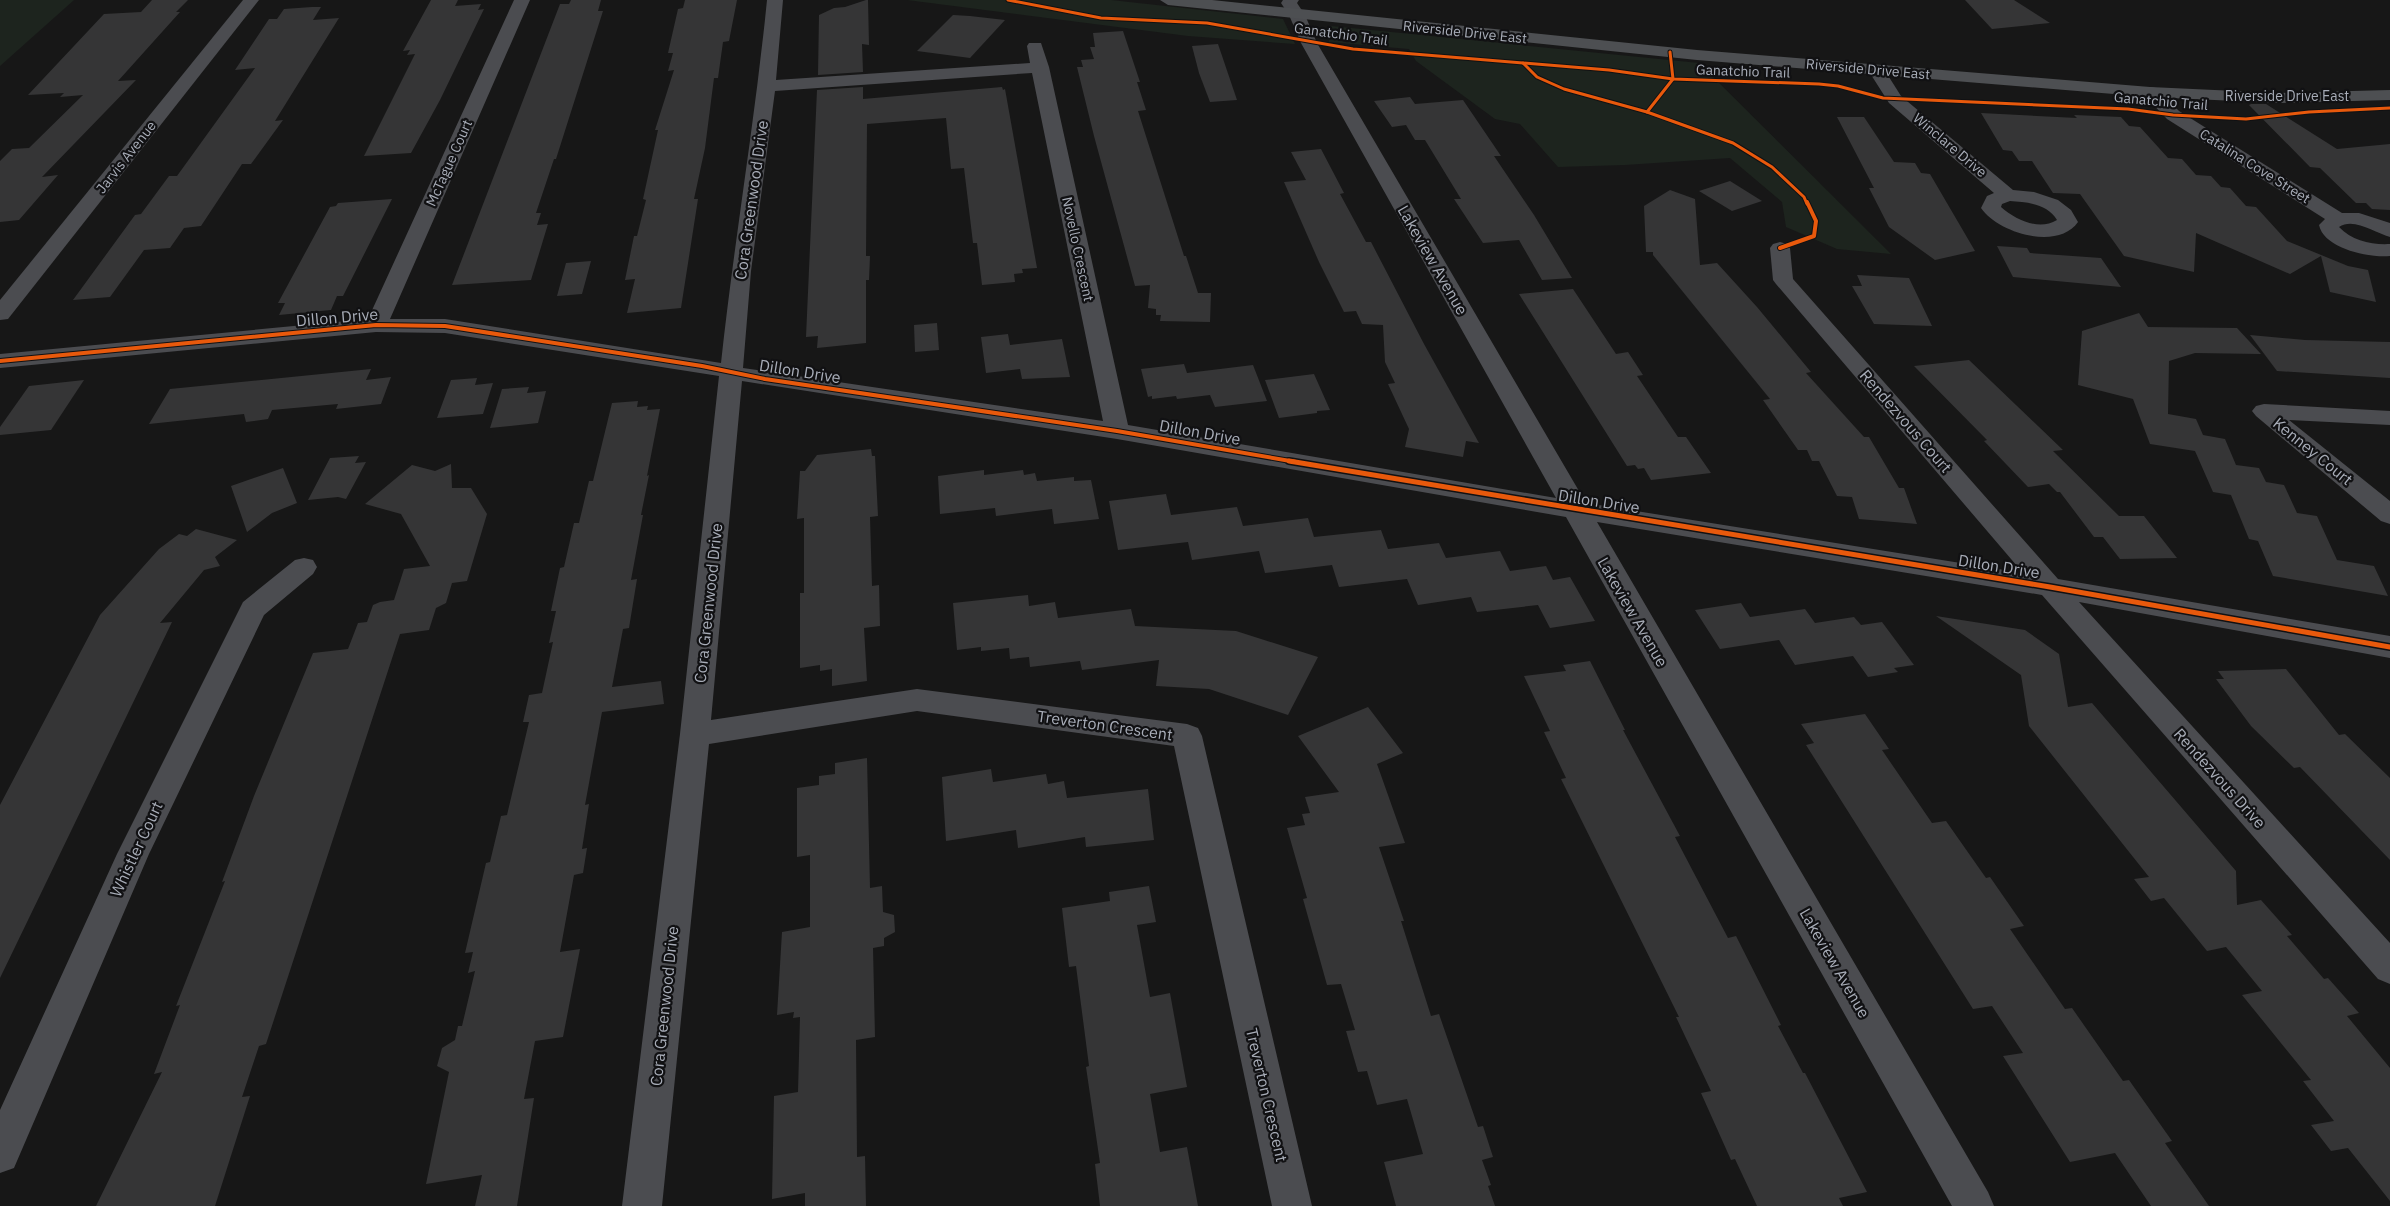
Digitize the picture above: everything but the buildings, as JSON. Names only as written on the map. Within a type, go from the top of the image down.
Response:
[{"type":"main road","name":"Riverside Drive East","points":[[1168,0],[1294,7],[1697,55],[2150,92],[2279,98],[2390,95]]},
{"type":"street","name":"Jarvis Avenue","points":[[0,314],[251,0]]},
{"type":"street","name":"McTague Court","points":[[376,325],[522,0]]},
{"type":"street","name":"Cora Greenwood Drive","points":[[642,1206],[695,734],[741,271],[767,86],[775,0]]},
{"type":"street","points":[[1294,7],[1310,5],[1313,0]]},
{"type":"street","name":"Lakeview Avenue","points":[[1294,7],[1309,43],[1974,1206]]},
{"type":"street","name":"Novello Crescent","points":[[1035,46],[1117,430]]},
{"type":"street","points":[[767,86],[1041,67]]},
{"type":"street","name":"Winclare Drive","points":[[1876,70],[1895,99],[2008,195]]},
{"type":"street","name":"Catalina Cove Street","points":[[2150,92],[2173,115],[2339,219],[2369,222],[2390,231]]},
{"type":"street","points":[[2339,219],[2329,225],[2330,230],[2336,236],[2356,246],[2390,250]]},
{"type":"street","name":"Rendezvous Court","points":[[1780,248],[1783,280],[2050,587]]},
{"type":"street","name":"Dillon Drive","points":[[0,361],[376,325],[445,326],[775,380],[1117,430],[1575,510],[2050,587],[2390,647]]},
{"type":"street","name":"Kenney Court","points":[[2390,418],[2264,411],[2390,514]]},
{"type":"street","name":"Whistler Court","points":[[0,1154],[133,854],[252,609],[304,567]]},
{"type":"street","name":"Rendezvous Drive","points":[[2050,587],[2390,968]]},
{"type":"street","name":"Treverton Crescent","points":[[695,734],[918,700],[1187,736],[1292,1206]]},
{"type":"shaded area","points":[[0,0],[74,0],[0,66]]},
{"type":"shaded area","points":[[907,0],[1111,0],[1283,19],[1295,44],[1188,36]]},
{"type":"shaded area","points":[[1331,26],[1699,63],[1891,254],[1837,249],[1786,227],[1782,202],[1730,158],[1625,165],[1558,167],[1520,124],[1495,119],[1416,61],[1409,49],[1329,42]]},
{"type":"cycle path","name":"Ganatchio Trail","points":[[1008,0],[1101,18],[1152,22],[1207,23],[1353,49],[1609,70],[1673,79],[1819,84],[1838,86],[1883,98],[2128,109],[2173,115],[2246,119],[2309,112],[2390,108]]},
{"type":"cycle path","points":[[1647,112],[1673,79],[1670,52]]},
{"type":"cycle path","points":[[1523,63],[1537,77],[1564,89],[1647,112],[1733,143],[1772,167],[1804,197],[1816,221],[1814,236],[1780,248]]},
{"type":"cycle path","points":[[0,361],[376,325],[445,326],[702,366],[765,379],[1117,431],[1546,505],[2050,587],[2390,647]]}]
